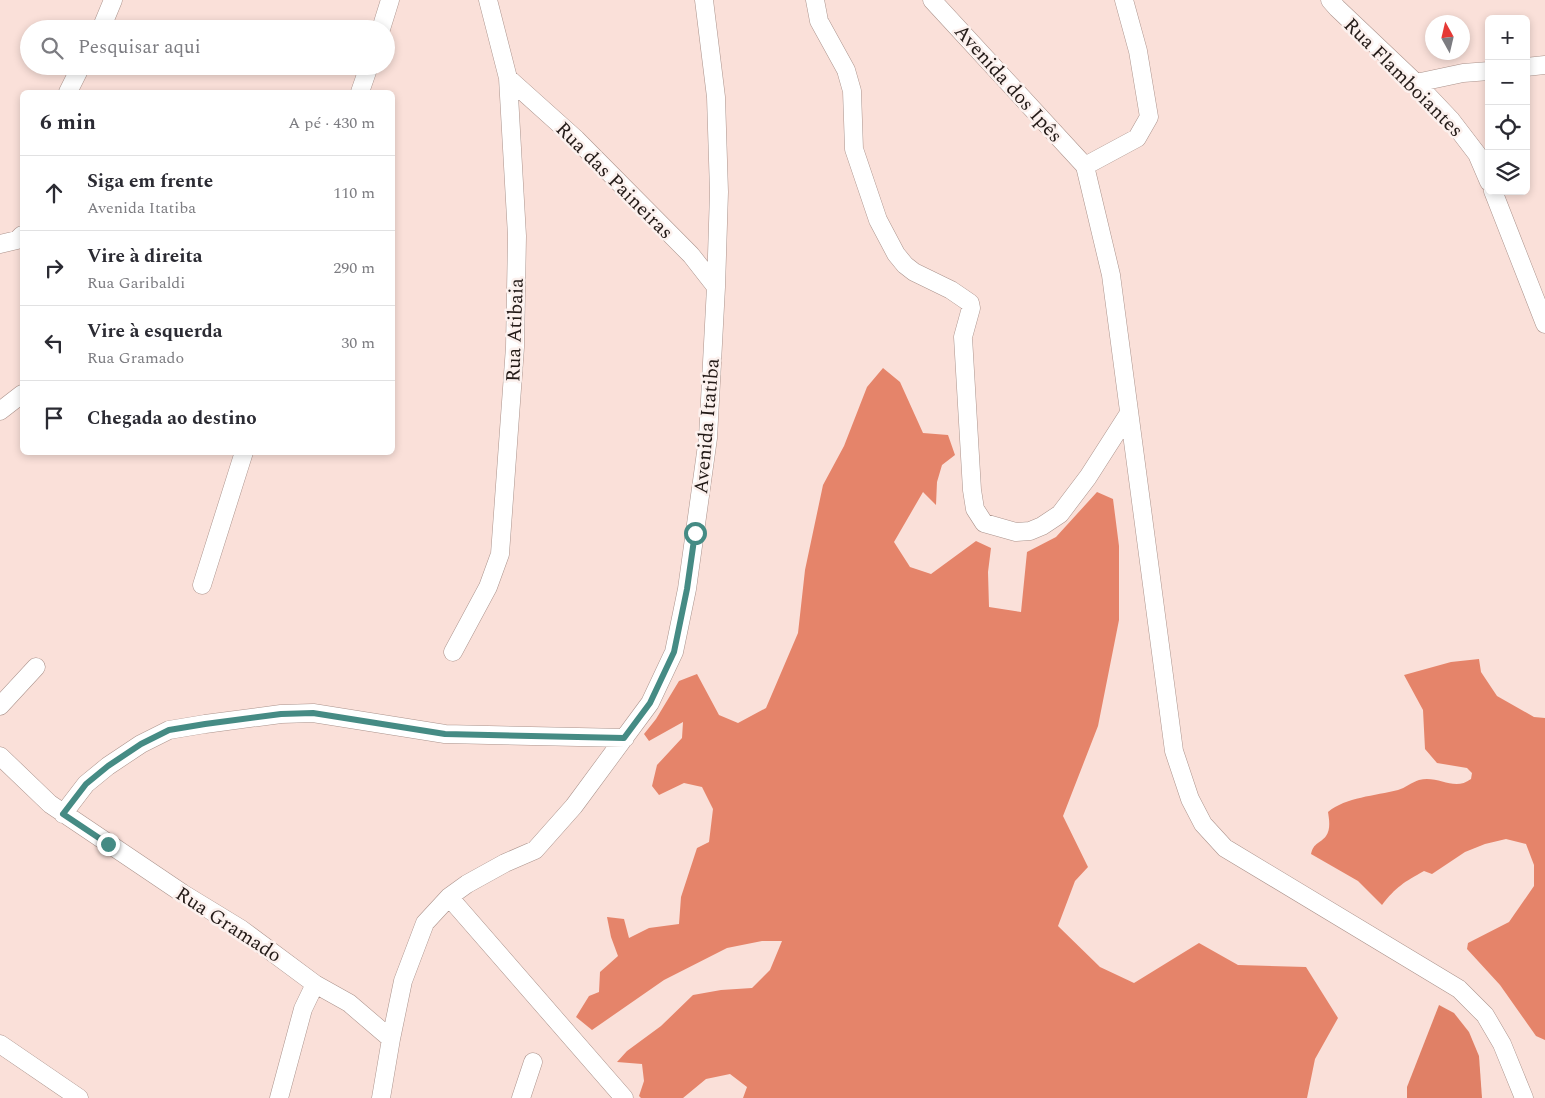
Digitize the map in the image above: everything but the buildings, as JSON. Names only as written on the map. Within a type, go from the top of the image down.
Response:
[{"type":"street","points":[[104,20],[113,0]]},
{"type":"street","points":[[384,20],[390,0]]},
{"type":"street","name":"Rua Atibaia","points":[[453,652],[488,587],[500,554],[515,347],[517,236],[508,78],[488,0]]},
{"type":"street","name":"Avenida Itatiba","points":[[380,1098],[390,1039],[403,981],[425,922],[449,897],[467,884],[535,850],[574,806],[650,703],[674,652],[687,589],[708,438],[716,287],[719,192],[716,96],[704,0]]},
{"type":"street","points":[[815,0],[819,21],[846,70],[852,92],[854,149],[878,220],[904,265],[970,302],[971,308],[963,337],[971,471],[975,509],[984,522],[1016,532],[1030,531],[1042,526],[1060,514],[1088,477],[1129,413]]},
{"type":"street","name":"Avenida dos Ipês","points":[[932,0],[1085,166]]},
{"type":"street","points":[[1124,0],[1138,51],[1149,117],[1137,138],[1085,166],[1111,275],[1174,751],[1190,799],[1203,824],[1225,848],[1460,989],[1485,1015],[1502,1044],[1524,1098]]},
{"type":"street","name":"Rua Flamboiantes","points":[[1330,0],[1416,83],[1451,120],[1478,154],[1485,172]]},
{"type":"street","points":[[1530,67],[1545,65]]},
{"type":"street","points":[[1416,83],[1463,73],[1485,71]]},
{"type":"street","points":[[69,90],[77,75]]},
{"type":"street","points":[[361,90],[366,75]]},
{"type":"street","name":"Rua das Paineiras","points":[[508,78],[576,140],[651,214],[691,255],[716,287]]},
{"type":"street","points":[[1495,195],[1545,324]]},
{"type":"street","points":[[0,244],[17,240],[20,237]]},
{"type":"street","points":[[0,411],[20,396]]},
{"type":"street","points":[[202,585],[243,455]]},
{"type":"street","points":[[0,706],[36,667]]},
{"type":"street","points":[[63,814],[86,784],[108,766],[141,744],[169,730],[205,724],[281,714],[313,713],[445,734],[624,738]]},
{"type":"street","name":"Rua Gramado","points":[[0,756],[63,814],[182,893],[241,929],[315,984],[349,1003],[390,1039]]},
{"type":"street","points":[[449,897],[624,1098]]},
{"type":"street","points":[[279,1098],[304,1009],[315,984]]},
{"type":"street","points":[[0,1044],[79,1098]]},
{"type":"street","points":[[521,1098],[533,1062]]},
{"type":"shaded area","points":[[883,368],[900,382],[923,433],[948,435],[955,455],[942,465],[937,482],[936,505],[923,492],[894,542],[910,567],[931,574],[976,541],[991,548],[988,572],[989,607],[1021,612],[1027,552],[1056,537],[1097,492],[1113,499],[1119,546],[1119,620],[1098,726],[1063,816],[1088,867],[1075,881],[1058,926],[1100,967],[1134,983],[1199,943],[1238,965],[1306,967],[1338,1018],[1315,1059],[1307,1098],[743,1098],[747,1087],[730,1074],[706,1079],[683,1098],[641,1098],[639,1096],[644,1081],[642,1064],[617,1062],[627,1051],[661,1026],[693,995],[721,990],[752,988],[770,970],[782,941],[762,941],[727,948],[664,980],[592,1030],[576,1017],[589,996],[599,992],[600,972],[618,956],[611,937],[607,917],[624,919],[629,938],[649,928],[679,924],[681,897],[697,848],[709,842],[713,809],[702,787],[684,783],[659,795],[652,786],[657,765],[682,738],[683,722],[649,741],[644,734],[656,719],[679,681],[697,674],[719,715],[738,723],[766,708],[798,633],[805,570],[823,485],[844,446],[867,387]]},
{"type":"shaded area","points":[[1479,659],[1481,672],[1497,696],[1534,717],[1545,718],[1545,1040],[1536,1036],[1500,985],[1467,949],[1468,943],[1509,922],[1534,886],[1534,865],[1526,844],[1506,839],[1485,844],[1465,852],[1432,874],[1424,871],[1411,878],[1396,889],[1382,905],[1358,881],[1311,854],[1315,845],[1324,839],[1328,833],[1328,812],[1343,803],[1398,790],[1419,780],[1426,779],[1459,784],[1471,779],[1472,773],[1467,768],[1437,763],[1425,749],[1423,710],[1404,675],[1451,662]]},
{"type":"shaded area","points":[[1439,1005],[1454,1013],[1469,1032],[1479,1056],[1482,1098],[1407,1098],[1407,1087]]},
{"type":"route","points":[[108,844],[63,814],[86,784],[108,766],[141,744],[169,730],[281,714],[313,713],[445,734],[624,738],[650,703],[674,652],[687,589],[695,533]]}]
